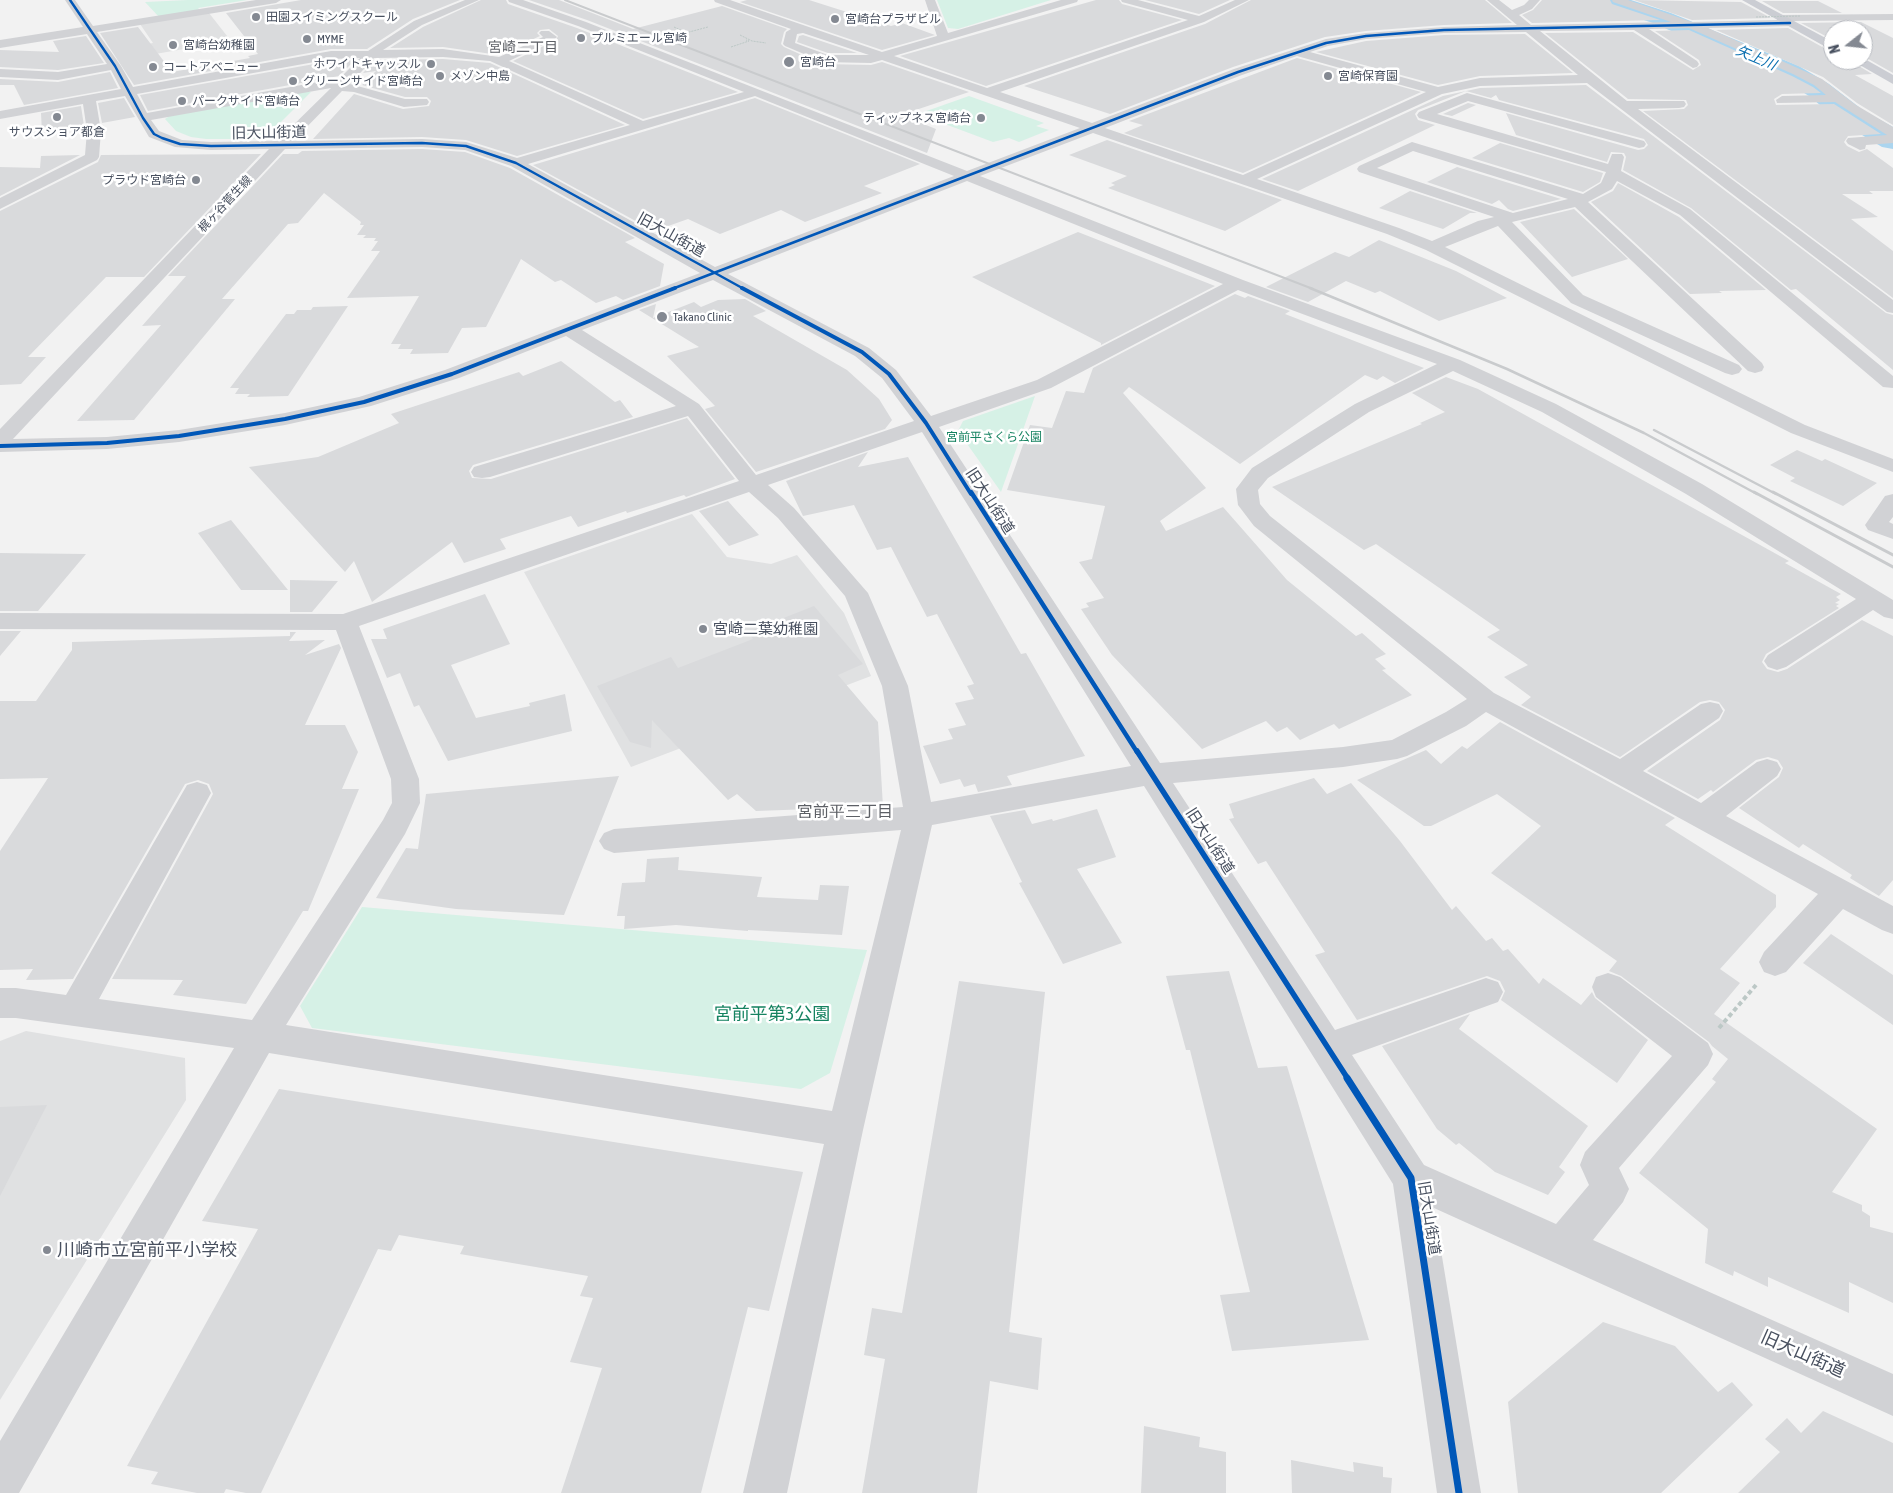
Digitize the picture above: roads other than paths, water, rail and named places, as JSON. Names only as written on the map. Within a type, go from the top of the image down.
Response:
[{"type":"main road","points":[[1747,0],[1823,42]]},
{"type":"main road","points":[[1873,69],[1893,80]]},
{"type":"street","name":"旧大山街道","points":[[70,0],[115,66],[143,118],[154,134],[162,138],[180,144],[210,146],[422,143],[444,144],[488,152],[516,163],[715,274],[862,352],[889,374],[926,423],[1411,1178],[1459,1493]]},
{"type":"street","points":[[3,42],[276,0]]},
{"type":"street","name":"梶ヶ谷菅生線","points":[[0,441],[371,54],[388,41],[418,24],[474,0]]},
{"type":"street","points":[[513,0],[582,24],[756,92],[966,178],[1237,284],[1452,364],[1549,408],[1694,489],[1883,605]]},
{"type":"street","points":[[719,0],[1393,231],[1432,247],[1798,429],[1893,466]]},
{"type":"street","points":[[930,0],[944,38]]},
{"type":"street","points":[[803,29],[792,32],[790,45],[827,59],[872,59],[1073,0]]},
{"type":"street","points":[[1126,0],[1200,20]]},
{"type":"street","points":[[988,92],[1200,20],[1244,0]]},
{"type":"street","points":[[1492,0],[1590,79],[1893,308]]},
{"type":"street","points":[[1511,15],[1528,8],[1535,0]]},
{"type":"street","points":[[1617,0],[1691,25],[1803,73],[1865,117],[1893,133]]},
{"type":"street","points":[[0,446],[107,443],[179,436],[285,419],[364,402],[452,374],[569,330],[1238,72],[1295,52],[1344,39],[1393,33],[1444,30],[1691,25],[1893,18]]},
{"type":"street","points":[[500,61],[551,37],[545,33],[582,24]]},
{"type":"street","points":[[1636,26],[1693,64]]},
{"type":"street","points":[[1295,52],[1438,90]]},
{"type":"street","points":[[0,116],[331,55],[468,54],[500,61],[643,126]]},
{"type":"street","points":[[0,73],[58,76],[115,66]]},
{"type":"street","points":[[1244,180],[1438,90],[1480,82],[1590,79]]},
{"type":"street","points":[[143,118],[342,84],[404,103],[422,102]]},
{"type":"street","points":[[516,163],[756,92]]},
{"type":"street","points":[[1640,144],[1467,97],[1424,115],[1614,171],[1685,212],[1890,382]]},
{"type":"street","points":[[1782,100],[1840,98]]},
{"type":"street","points":[[0,204],[92,157],[94,132],[89,99]]},
{"type":"street","points":[[1624,105],[1679,104]]},
{"type":"street","points":[[1860,146],[1853,141],[1893,140]]},
{"type":"street","points":[[1432,247],[1484,224],[1556,208],[1581,200],[1608,186],[1617,156],[1624,148],[1640,144],[1672,141]]},
{"type":"street","points":[[1732,369],[1577,299],[1506,218],[1364,169],[1412,146],[1581,200],[1755,368]]},
{"type":"street","points":[[0,621],[345,622],[1044,384],[1237,284]]},
{"type":"street","points":[[569,330],[692,408],[752,483],[786,513],[856,594],[895,686],[918,816],[845,1130],[765,1493]]},
{"type":"street","points":[[1452,364],[1362,408],[1260,473],[1247,488],[1249,505],[1262,521],[1485,700],[1893,921]]},
{"type":"street","points":[[482,472],[692,408]]},
{"type":"street","points":[[1893,501],[1876,525],[1893,532]]},
{"type":"street","points":[[1777,661],[1883,605]]},
{"type":"street","points":[[0,1483],[260,1036],[395,826],[406,803],[405,779],[345,622]]},
{"type":"street","points":[[614,841],[896,820],[1152,774],[1343,757],[1397,749],[1456,719],[1485,700]]},
{"type":"street","points":[[1620,772],[1710,711]]},
{"type":"street","points":[[1703,817],[1767,770]]},
{"type":"street","points":[[75,1011],[197,794]]},
{"type":"street","points":[[1776,962],[1840,892]]},
{"type":"street","points":[[1563,1246],[1610,1188],[1598,1165],[1696,1054],[1608,987]]},
{"type":"street","points":[[1328,1048],[1486,992]]},
{"type":"street","points":[[0,1003],[16,1003],[260,1036],[845,1130]]},
{"type":"street","name":"旧大山街道","points":[[1411,1178],[1893,1395]]},
{"type":"waterway","name":"矢上川","points":[[1606,0],[1662,18],[1789,72],[1819,90],[1853,117],[1893,140]]},
{"type":"railway","points":[[565,0],[1313,289]]},
{"type":"railway","points":[[1310,288],[1507,369],[1644,433],[1757,494]]},
{"type":"railway","points":[[1654,430],[1776,494]]},
{"type":"railway","points":[[1754,492],[1893,567]]},
{"type":"railway","points":[[1773,492],[1893,555]]},
{"type":"place","name":"田園スイミングスクール","points":[[256,17]]},
{"type":"place","name":"宮崎台プラザビル","points":[[835,19]]},
{"type":"place","name":"プルミエール宮崎","points":[[581,38]]},
{"type":"place","name":"MYME","points":[[307,39]]},
{"type":"place","name":"宮崎台幼稚園","points":[[173,45]]},
{"type":"place","name":"宮崎台","points":[[789,62]]},
{"type":"place","name":"ホワイトキャッスル","points":[[431,64]]},
{"type":"place","name":"コートアベニュー","points":[[153,67]]},
{"type":"place","name":"メゾン中島","points":[[440,76]]},
{"type":"place","name":"宮崎保育園","points":[[1328,76]]},
{"type":"place","name":"グリーンサイド宮崎台","points":[[293,81]]},
{"type":"place","name":"パークサイド宮崎台","points":[[182,101]]},
{"type":"place","name":"サウスショア都倉","points":[[57,117]]},
{"type":"place","name":"ティップネス宮崎台","points":[[981,118]]},
{"type":"place","name":"プラウド宮崎台","points":[[196,180]]},
{"type":"place","name":"Takano Clinic","points":[[662,317]]},
{"type":"place","name":"宮崎二葉幼稚園","points":[[703,629]]},
{"type":"place","name":"川崎市立宮前平小学校","points":[[47,1250]]},
{"type":"district","name":"宮崎二丁目","points":[[523,48]]},
{"type":"district","name":"宮前平三丁目","points":[[845,812]]},
{"type":"park label","name":"宮前平さくら公園","points":[[994,437]]},
{"type":"park label","name":"宮前平第3公園","points":[[772,1014]]}]
